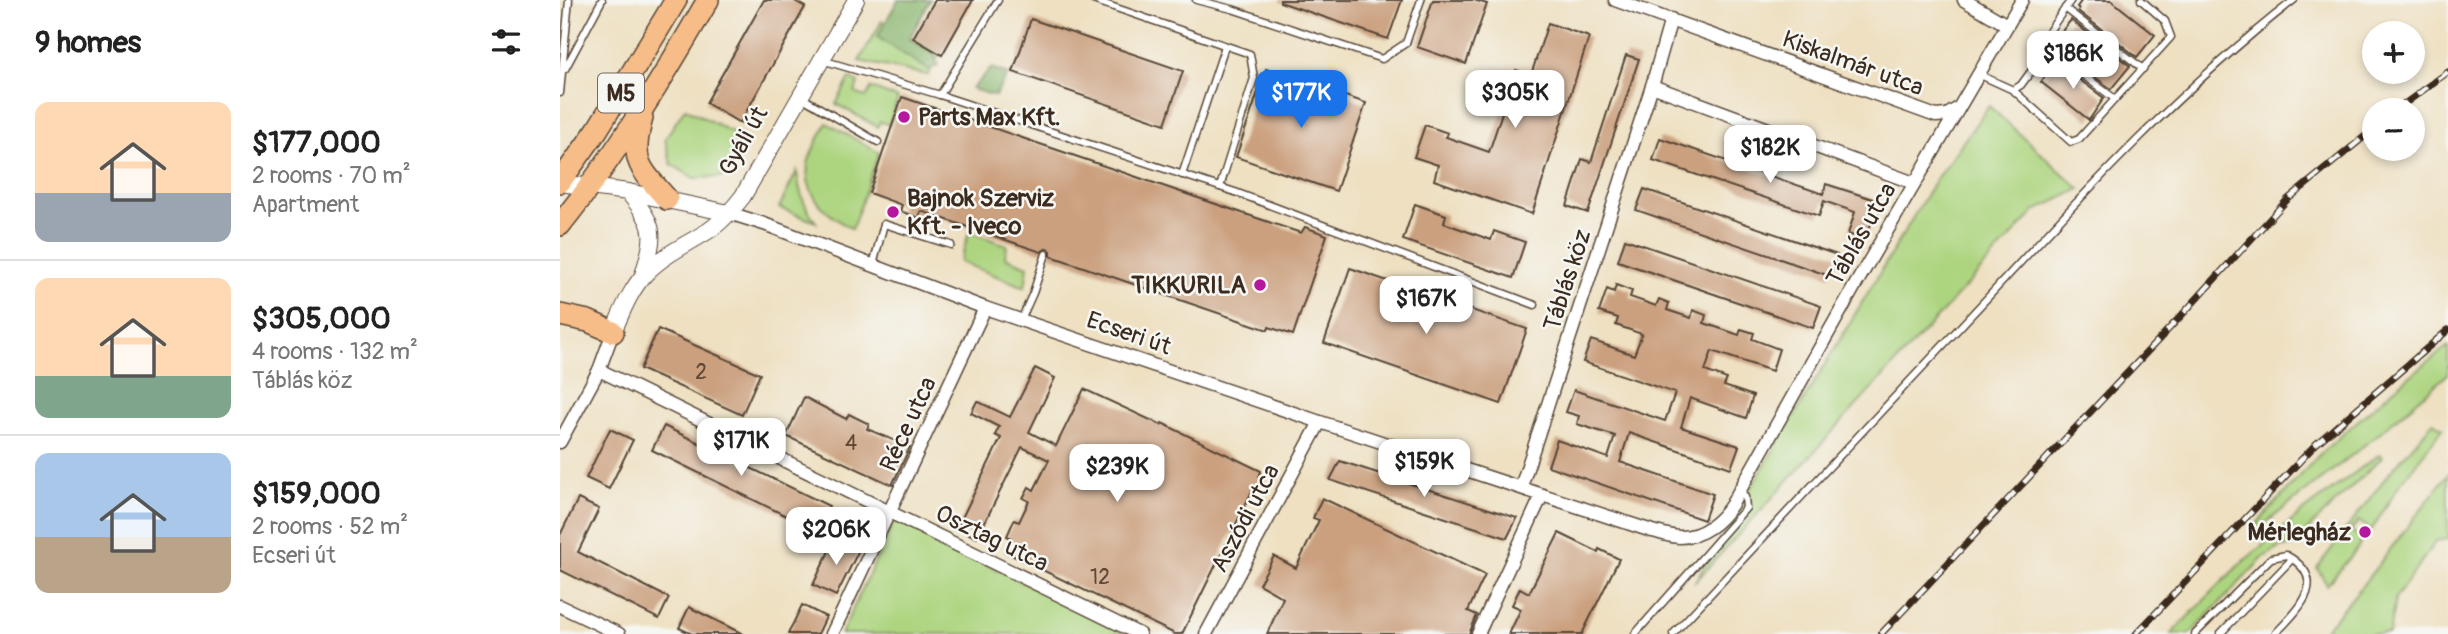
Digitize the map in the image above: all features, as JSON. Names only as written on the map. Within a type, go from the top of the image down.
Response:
[{"type":"main road","name":"M5","points":[[560,183],[597,130],[676,0]]},
{"type":"main road","name":"M5","points":[[560,225],[591,187],[647,102],[708,0]]},
{"type":"main road","points":[[647,102],[638,132],[636,155],[644,172],[667,199]]},
{"type":"main road","points":[[560,315],[588,321],[613,332]]},
{"type":"street","name":"Gyáli út","points":[[560,442],[599,370],[631,293],[643,276],[675,249],[709,230],[729,213],[754,179],[856,0]]},
{"type":"street","name":"Kiskalmár utca","points":[[1615,0],[1936,116],[1947,115],[1958,109]]},
{"type":"street","points":[[1964,0],[2007,26]]},
{"type":"street","name":"Táblás utca","points":[[1681,537],[1715,525],[1725,515],[1914,183],[2022,0]]},
{"type":"street","name":"Táblás köz","points":[[1521,487],[1652,86],[1671,19]]},
{"type":"street","points":[[1652,86],[1914,183]]},
{"type":"street","name":"Ecseri út","points":[[560,183],[667,199],[764,224],[985,308],[1320,422],[1652,531],[1681,537]]},
{"type":"street","name":"Gyáli út","points":[[628,192],[643,211],[651,229],[652,243],[643,276]]},
{"type":"street","name":"Réce utca","points":[[832,634],[985,308]]},
{"type":"street","name":"Osztag utca","points":[[599,370],[1139,634]]},
{"type":"street","name":"Aszódi utca","points":[[1206,634],[1320,422]]},
{"type":"street","points":[[1478,634],[1542,495]]},
{"type":"street","points":[[560,606],[619,634]]},
{"type":"lane","points":[[560,93],[569,0]]},
{"type":"lane","points":[[562,74],[602,0]]},
{"type":"lane","points":[[940,95],[998,0]]},
{"type":"lane","points":[[1093,0],[1250,54],[1254,78],[1220,187]]},
{"type":"lane","points":[[1196,0],[1382,59],[1406,43],[1421,0]]},
{"type":"lane","points":[[1227,0],[1231,9]]},
{"type":"lane","points":[[2013,90],[2021,85],[2040,59],[2045,37],[2071,0]]},
{"type":"lane","points":[[1978,74],[2013,90],[2071,142],[2078,139],[2171,37],[2165,21],[2141,0]]},
{"type":"lane","points":[[1673,634],[2067,213],[2188,91],[2259,27],[2294,0]]},
{"type":"lane","points":[[2065,8],[2143,69]]},
{"type":"lane","points":[[2042,44],[2115,99]]},
{"type":"lane","points":[[1182,175],[1225,46]]},
{"type":"lane","points":[[821,60],[940,95],[1220,187],[1535,305]]},
{"type":"lane","points":[[799,96],[878,142]]},
{"type":"lane","points":[[873,265],[884,224],[951,245]]},
{"type":"lane","points":[[1021,320],[1046,254]]},
{"type":"lane","name":"Táblás utca","points":[[1635,634],[1746,508],[1745,497],[1739,491]]},
{"type":"lane","points":[[2195,634],[2271,558],[2279,555],[2292,559],[2308,575],[2309,585],[2307,596],[2295,614],[2275,634]]},
{"type":"lane","points":[[2220,634],[2292,559]]},
{"type":"green space","points":[[898,0],[930,0],[909,39],[933,54],[938,65],[929,70],[877,37]]},
{"type":"green space","points":[[882,21],[939,55],[928,75],[859,61]]},
{"type":"green space","points":[[991,68],[1008,74],[995,96],[972,89]]},
{"type":"green space","points":[[850,78],[858,83],[855,93],[866,97],[871,88],[898,98],[889,125],[880,121],[878,127],[836,104]]},
{"type":"green space","points":[[1989,106],[2080,189],[2035,211],[1694,583],[1936,179]]},
{"type":"green space","points":[[685,108],[747,140],[724,177],[694,178],[671,164],[665,139]]},
{"type":"green space","points":[[827,123],[879,153],[852,229],[826,211],[813,195],[809,185],[809,159]]},
{"type":"green space","points":[[797,171],[802,198],[816,222],[779,208]]},
{"type":"green space","points":[[969,232],[1007,245],[1005,257],[1028,266],[1025,287],[960,262]]},
{"type":"green space","points":[[2448,346],[2448,374],[2376,436],[2257,530],[2254,527],[2319,455],[2395,388]]},
{"type":"green space","points":[[2433,422],[2443,428],[2400,484],[2371,531],[2359,521],[2351,530],[2361,539],[2359,547],[2327,585],[2317,568],[2386,477]]},
{"type":"green space","points":[[2380,454],[2382,457],[2290,547],[2281,547],[2264,557],[2190,634],[2171,634],[2237,567],[2305,510]]},
{"type":"green space","points":[[2448,474],[2448,539],[2436,541],[2395,599],[2389,634],[2321,634],[2358,591]]},
{"type":"green space","points":[[895,519],[1121,631],[1119,634],[841,634]]},
{"type":"building","points":[[764,0],[793,0],[805,7],[740,123],[706,103]]},
{"type":"building","points":[[935,0],[973,0],[942,55],[913,38]]},
{"type":"building","points":[[1280,0],[1402,0],[1388,39]]},
{"type":"building","points":[[1433,0],[1474,0],[1487,4],[1466,64],[1417,47]]},
{"type":"building","points":[[2082,0],[2111,0],[2155,35],[2137,57],[2078,11],[2077,7]]},
{"type":"building","points":[[1031,19],[1183,71],[1165,124],[1013,72]]},
{"type":"building","points":[[2071,20],[2130,66],[2111,89],[2063,53],[2065,51],[2053,42]]},
{"type":"building","points":[[1548,23],[1589,37],[1532,214],[1434,180],[1438,165],[1414,157],[1425,125],[1448,133],[1446,137],[1489,152],[1516,70],[1531,75]]},
{"type":"building","points":[[1626,55],[1639,59],[1588,213],[1567,206],[1582,159],[1591,162]]},
{"type":"building","points":[[2056,62],[2104,98],[2089,120],[2041,82]]},
{"type":"building","points":[[1266,69],[1366,103],[1336,191],[1236,157]]},
{"type":"building","points":[[902,97],[1301,233],[1305,227],[1327,235],[1293,335],[1269,327],[1268,330],[1051,256],[1051,251],[1047,248],[1041,252],[921,211],[919,218],[900,211],[902,205],[869,193]]},
{"type":"building","points":[[1660,138],[1823,194],[1826,184],[1882,202],[1865,240],[1848,234],[1855,212],[1824,201],[1819,216],[1653,160]]},
{"type":"building","points":[[1644,189],[1837,255],[1830,276],[1636,210]]},
{"type":"building","points":[[1415,204],[1446,215],[1444,223],[1491,240],[1494,231],[1525,242],[1513,278],[1403,240]]},
{"type":"building","points":[[1625,239],[1821,306],[1813,328],[1618,261]]},
{"type":"building","points":[[1350,268],[1527,329],[1501,404],[1324,343]]},
{"type":"building","points":[[1616,285],[1632,291],[1630,297],[1656,306],[1659,299],[1669,303],[1667,310],[1691,318],[1693,310],[1706,315],[1704,323],[1739,335],[1741,329],[1754,333],[1752,339],[1779,349],[1772,371],[1712,351],[1705,371],[1727,379],[1724,386],[1753,396],[1746,418],[1690,398],[1681,427],[1739,446],[1731,468],[1629,433],[1620,462],[1713,494],[1704,520],[1548,466],[1557,440],[1608,458],[1615,436],[1577,424],[1579,416],[1566,412],[1574,390],[1665,421],[1675,393],[1583,362],[1591,340],[1634,355],[1642,334],[1616,325],[1618,318],[1599,312],[1607,289],[1614,292]]},
{"type":"building","points":[[658,329],[760,374],[742,415],[640,369]]},
{"type":"building","points":[[1035,368],[1055,378],[1029,432],[1056,446],[1084,389],[1261,471],[1259,477],[1264,479],[1259,489],[1254,487],[1182,634],[1175,634],[1005,552],[1011,538],[1007,536],[1014,520],[1019,522],[1029,501],[1023,498],[1029,487],[1034,490],[1049,460],[1022,447],[977,538],[957,528],[1001,438],[995,435],[999,427],[971,413],[977,401],[1010,417]]},
{"type":"building","points":[[804,397],[846,419],[849,414],[869,424],[867,429],[910,447],[892,485],[786,436]]},
{"type":"building","points":[[664,426],[829,506],[817,531],[652,450]]},
{"type":"building","points":[[610,429],[633,440],[609,489],[586,478]]},
{"type":"building","points":[[1340,461],[1517,518],[1507,538],[1330,480]]},
{"type":"building","points":[[1322,498],[1485,575],[1468,611],[1477,615],[1469,634],[1267,634],[1283,598],[1259,584],[1274,556],[1296,568],[1319,520],[1313,518]]},
{"type":"building","points":[[578,499],[599,509],[578,552],[669,598],[659,619],[560,570],[560,535]]},
{"type":"building","points":[[1559,533],[1619,559],[1582,634],[1509,634],[1521,609],[1512,605],[1520,588],[1529,593]]},
{"type":"building","points":[[835,538],[859,550],[836,596],[813,585]]},
{"type":"building","points":[[802,605],[826,617],[818,634],[788,634]]},
{"type":"building","points":[[689,607],[743,634],[692,634],[679,628]]},
{"type":"railway","points":[[2412,98],[2448,72]]},
{"type":"railway","points":[[1881,634],[2287,200],[2362,139]]},
{"type":"railway","points":[[2136,634],[2316,444],[2448,330]]},
{"type":"place","name":"Parts Max Kft.","points":[[904,117]]},
{"type":"place","name":"Bajnok Szerviz Kft. - Iveco","points":[[893,212]]},
{"type":"place","name":"TIKKURILA","points":[[1260,285]]},
{"type":"place","name":"Mérlegház","points":[[2365,532]]}]
